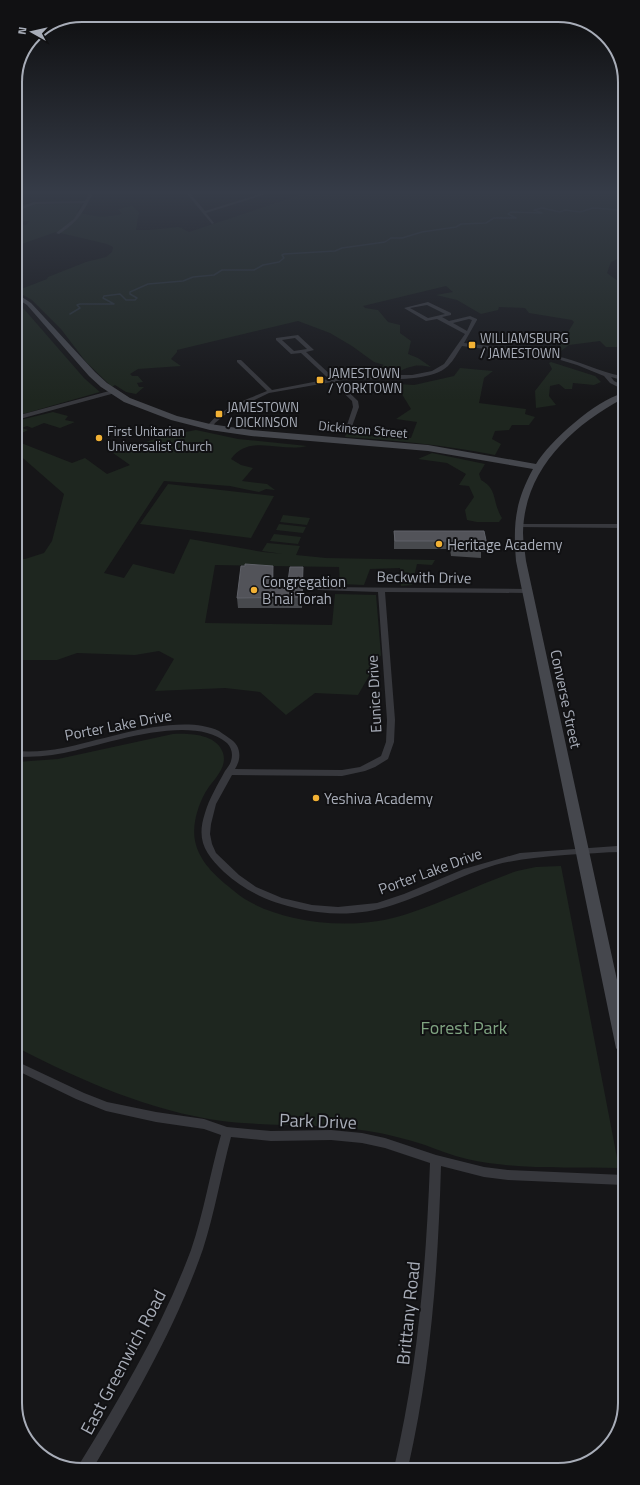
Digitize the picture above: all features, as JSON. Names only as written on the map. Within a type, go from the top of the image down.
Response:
[{"type":"main road","name":"Dickinson Street","points":[[22,299],[29,304],[96,378],[113,392],[133,403],[158,413],[183,421],[210,427],[256,434],[421,447],[471,454],[538,468]]},
{"type":"main road","name":"Converse Street","points":[[618,398],[597,409],[569,430],[554,444],[532,477],[526,493],[518,526],[519,549],[527,591],[618,1020]]},
{"type":"street","points":[[438,317],[449,314],[428,303],[406,308],[428,320],[438,317],[468,334]]},
{"type":"street","points":[[210,427],[213,422],[224,413],[260,394],[270,391],[355,376],[405,377],[429,374],[446,365],[468,334],[475,320],[472,318],[448,323]]},
{"type":"street","points":[[296,336],[312,350],[302,351],[293,353],[278,339],[296,336]]},
{"type":"street","points":[[461,344],[555,358],[579,364],[606,375],[618,377]]},
{"type":"street","points":[[302,351],[356,403],[348,431]]},
{"type":"street","points":[[239,361],[270,391]]},
{"type":"street","points":[[606,375],[612,382],[618,385]]},
{"type":"street","points":[[22,416],[113,392]]},
{"type":"street","points":[[518,526],[618,526]]},
{"type":"street","name":"Beckwith Drive","points":[[320,589],[527,591]]},
{"type":"street","name":"Eunice Drive","points":[[229,772],[342,773],[362,769],[385,757],[390,742],[392,720],[381,590]]},
{"type":"street","name":"Porter Lake Drive","points":[[22,754],[56,752],[156,730],[194,727],[214,732],[231,743],[235,750],[236,756],[211,804],[208,814],[206,831],[207,841],[212,854],[248,888],[276,900],[302,907],[327,910],[370,907],[400,900],[458,874],[503,860],[530,854],[618,849]]},
{"type":"street","name":"Park Drive","points":[[22,1068],[80,1096],[106,1106],[156,1117],[204,1124],[227,1132],[271,1136],[331,1135],[362,1138],[385,1143],[436,1160],[470,1169],[508,1175],[618,1180]]},
{"type":"street","name":"East Greenwich Road","points":[[88,1463],[133,1388],[155,1348],[180,1292],[204,1228],[218,1163],[227,1132]]},
{"type":"street","name":"Brittany Road","points":[[402,1463],[414,1409],[426,1331],[436,1160]]},
{"type":"green space","points":[[85,262],[611,262],[607,273],[618,281],[618,347],[606,347],[600,341],[569,345],[561,351],[557,351],[574,322],[572,320],[529,313],[525,308],[499,307],[498,310],[481,314],[457,300],[436,295],[453,292],[446,286],[363,306],[365,308],[378,310],[388,322],[400,325],[400,333],[411,341],[408,354],[418,358],[431,367],[416,366],[392,373],[383,372],[377,369],[384,365],[374,362],[352,346],[330,333],[298,321],[177,350],[171,359],[181,366],[138,369],[130,374],[132,376],[138,376],[143,382],[137,383],[139,387],[144,387],[136,394],[126,392],[115,385],[112,387],[86,362],[61,329],[32,300],[22,294],[22,289],[47,279],[48,277]]},
{"type":"green space","points":[[22,307],[84,378],[100,392],[22,414]]},
{"type":"green space","points":[[551,362],[595,376],[601,382],[594,385],[573,383],[572,389],[565,389],[559,384],[550,386],[549,396],[556,405],[536,408],[535,391],[552,369],[549,363]]},
{"type":"green space","points":[[460,368],[493,371],[484,378],[479,403],[526,409],[525,414],[535,417],[529,425],[512,425],[509,430],[495,431],[492,439],[501,444],[495,455],[420,443],[345,437],[346,434],[411,438],[417,422],[396,419],[411,409],[398,384],[414,385],[454,376]]},
{"type":"green space","points":[[53,412],[68,416],[65,420],[75,422],[60,428],[44,423],[32,428],[27,426],[22,428],[22,420]]},
{"type":"green space","points":[[22,428],[28,430],[22,433]]},
{"type":"green space","points":[[196,430],[238,439],[307,446],[297,448],[257,445],[247,447],[239,451],[231,459],[241,465],[253,468],[242,481],[267,484],[275,490],[266,489],[259,492],[230,486],[164,481],[104,573],[124,578],[133,564],[174,574],[190,539],[263,552],[283,554],[262,551],[267,543],[300,546],[296,555],[326,558],[435,560],[432,565],[417,564],[412,585],[401,586],[400,568],[370,569],[364,585],[340,584],[339,567],[215,565],[205,623],[332,625],[335,594],[376,595],[381,655],[358,695],[315,693],[286,715],[260,692],[225,688],[155,691],[174,659],[159,651],[135,655],[77,653],[57,660],[22,660],[22,559],[44,553],[52,541],[64,494],[22,457],[22,443],[72,463],[85,458],[107,474],[130,465],[113,453],[164,436]]},
{"type":"green space","points":[[432,453],[485,464],[479,474],[481,480],[490,487],[502,518],[499,522],[477,522],[467,520],[465,510],[474,497],[469,486],[459,485],[466,474],[447,463],[418,459]]},
{"type":"green space","points":[[168,484],[274,496],[251,538],[140,524]]},
{"type":"green space","points":[[283,515],[310,518],[307,525],[280,522]]},
{"type":"green space","points":[[279,524],[306,527],[303,533],[276,530]]},
{"type":"green space","points":[[274,534],[301,537],[298,544],[270,541]]},
{"type":"green space","name":"Forest Park","points":[[173,734],[187,734],[209,738],[220,747],[224,759],[221,769],[205,793],[197,812],[194,832],[196,845],[202,859],[211,871],[240,896],[254,904],[278,914],[308,921],[351,924],[393,918],[448,899],[517,871],[536,867],[561,866],[618,1168],[542,1167],[486,1163],[451,1155],[425,1145],[390,1135],[368,1131],[332,1127],[240,1123],[195,1116],[169,1110],[117,1093],[67,1072],[22,1050],[22,762],[58,759]]},
{"type":"building","points":[[394,531],[484,531],[487,545],[480,545],[481,550],[452,549],[451,541],[395,541]]},
{"type":"building","points":[[245,564],[273,566],[272,588],[287,588],[290,567],[303,567],[302,597],[237,598],[241,566],[245,566]]},
{"type":"waterway","points":[[70,314],[80,308],[77,305],[80,304],[114,304],[103,298],[104,296],[120,294],[126,300],[135,300],[137,298],[130,294],[130,292],[148,284],[183,281],[193,277],[214,275],[222,270],[254,270],[263,265],[277,262]]},
{"type":"place","name":"WILLIAMSBURG / JAMESTOWN","points":[[472,345]]},
{"type":"place","name":"JAMESTOWN / YORKTOWN","points":[[320,380]]},
{"type":"place","name":"JAMESTOWN / DICKINSON","points":[[219,414]]},
{"type":"place","name":"First Unitarian Universalist Church","points":[[99,438]]},
{"type":"place","name":"Heritage Academy","points":[[439,544]]},
{"type":"place","name":"Congregation B'nai Torah","points":[[254,590]]},
{"type":"place","name":"Yeshiva Academy","points":[[316,798]]}]
